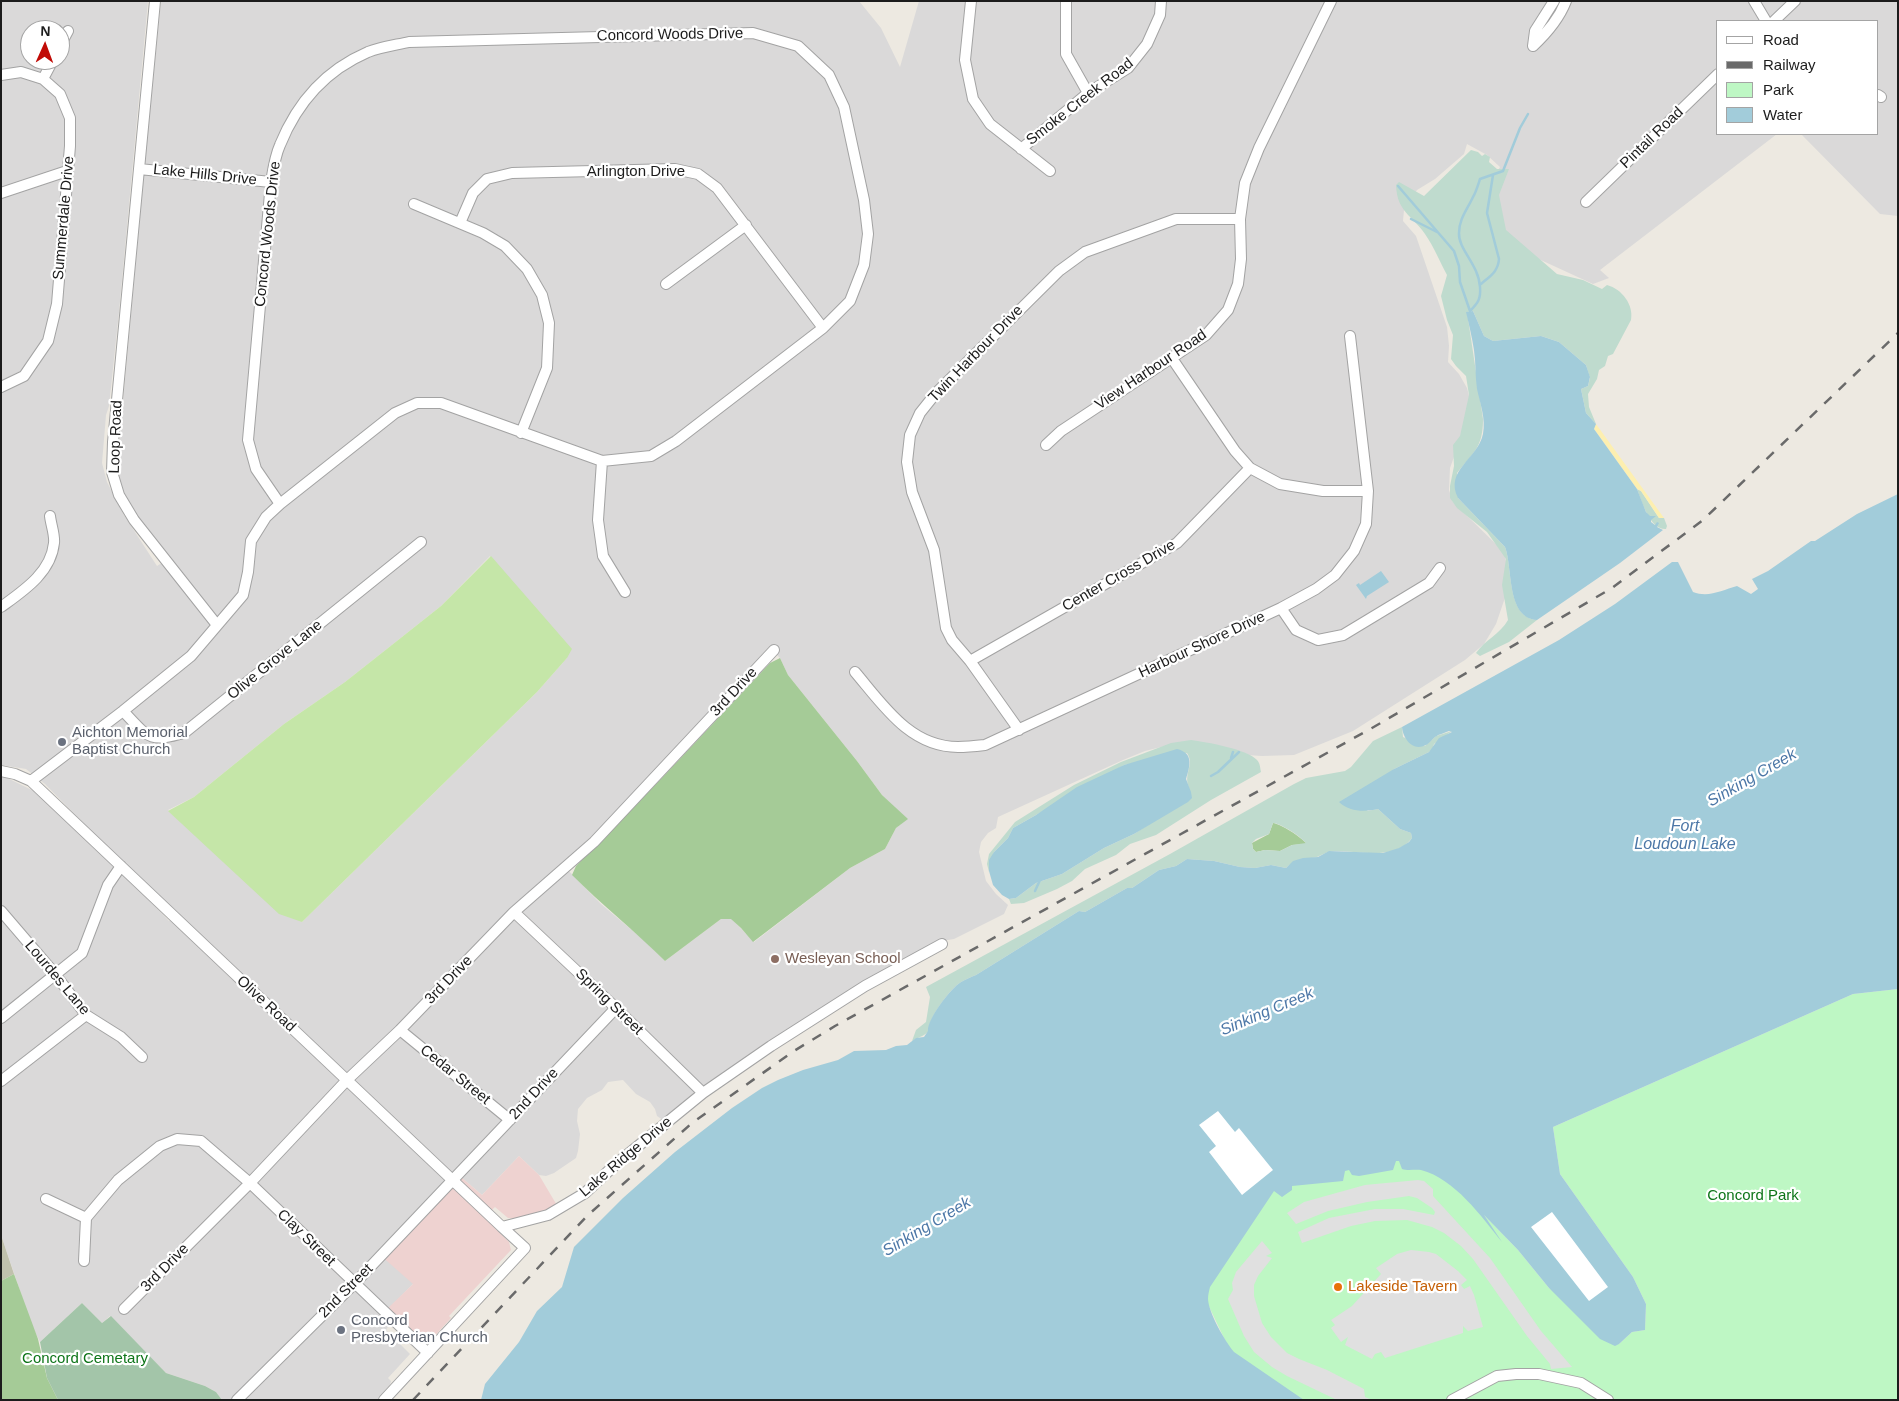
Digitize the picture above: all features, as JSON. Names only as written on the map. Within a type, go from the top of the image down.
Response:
[{"type":"street","name":"Loop Road","points":[[155,1],[113,442],[112,472],[119,495],[134,520],[217,625]]},
{"type":"street","points":[[970,1],[965,60],[973,98],[990,124],[1050,171]]},
{"type":"street","points":[[1066,1],[1066,54],[1088,93]]},
{"type":"street","name":"Smoke Creek Road","points":[[1021,149],[1088,93],[1128,68],[1148,44],[1160,15],[1161,1]]},
{"type":"street","name":"View Harbour Road","points":[[1046,444],[1061,431],[1206,334],[1228,310],[1238,284],[1241,259],[1240,219],[1245,183],[1259,148],[1331,1]]},
{"type":"street","points":[[1554,1],[1535,31],[1533,46],[1545,36],[1561,14],[1566,1]]},
{"type":"street","points":[[1754,1],[1765,20]]},
{"type":"street","points":[[1775,20],[1794,1]]},
{"type":"street","name":"Concord Woods Drive","points":[[217,625],[243,595],[248,572],[251,541],[266,517],[395,413],[417,403],[441,403],[602,461],[651,456],[676,441],[824,328],[850,301],[864,265],[868,234],[864,200],[844,107],[829,75],[798,46],[754,33],[409,42],[369,52],[344,64],[321,82],[297,110],[279,146],[271,182],[248,440],[256,470],[280,504]]},
{"type":"street","points":[[43,79],[48,70]]},
{"type":"street","name":"Summerdale Drive","points":[[1,74],[21,72],[43,79],[60,94],[70,118],[68,171],[56,304],[48,341],[24,376],[1,386]]},
{"type":"street","name":"Pintail Road","points":[[1586,202],[1716,76]]},
{"type":"street","name":"Lake Hills Drive","points":[[139,169],[271,182]]},
{"type":"street","name":"Arlington Drive","points":[[460,223],[473,193],[487,179],[512,173],[676,169],[698,174],[717,188],[824,328]]},
{"type":"street","points":[[1,193],[68,171]]},
{"type":"street","points":[[414,204],[483,233],[505,246],[527,269],[542,295],[549,323],[547,368],[521,433]]},
{"type":"street","name":"Twin Harbour Drive","points":[[1019,730],[970,661],[952,640],[946,628],[934,550],[912,492],[907,462],[910,435],[920,413],[936,393],[1059,270],[1085,252],[1176,219],[1240,219]]},
{"type":"street","points":[[666,284],[746,224]]},
{"type":"street","name":"Harbour Shore Drive","points":[[855,672],[899,724],[917,736],[936,744],[957,747],[985,745],[1281,608],[1316,589],[1335,575],[1354,551],[1366,524],[1368,491],[1350,336]]},
{"type":"street","points":[[1171,357],[1235,451],[1250,468],[1280,484],[1323,491],[1368,491]]},
{"type":"street","points":[[602,461],[598,520],[603,556],[625,592]]},
{"type":"street","name":"Center Cross Drive","points":[[970,661],[1177,544],[1250,468]]},
{"type":"street","points":[[1,608],[31,585],[47,564],[54,543],[50,516]]},
{"type":"street","name":"Olive Grove Lane","points":[[123,711],[146,735],[163,739],[184,733],[421,542]]},
{"type":"street","points":[[1281,608],[1296,630],[1318,640],[1343,635],[1430,583],[1440,568]]},
{"type":"street","points":[[1,771],[15,774],[31,781],[191,656],[217,625]]},
{"type":"street","name":"3rd Drive","points":[[124,1309],[250,1183],[347,1080],[400,1030],[514,912],[594,842],[774,650]]},
{"type":"street","name":"Olive Road","points":[[31,781],[502,1227]]},
{"type":"street","points":[[1,1018],[82,953],[108,885],[121,866]]},
{"type":"street","name":"Lourdes Lane","points":[[1,912],[55,974],[86,1015],[121,1037],[142,1057]]},
{"type":"street","name":"Spring Street","points":[[514,912],[703,1092]]},
{"type":"street","name":"Lake Ridge Drive","points":[[502,1227],[548,1215],[585,1193],[616,1164],[703,1092],[858,991],[942,944]]},
{"type":"street","name":"2nd Drive","points":[[452,1180],[616,1008]]},
{"type":"street","points":[[1,1081],[86,1015]]},
{"type":"street","name":"Cedar Street","points":[[400,1030],[510,1120]]},
{"type":"street","name":"Clay Street","points":[[86,1218],[118,1180],[160,1146],[177,1139],[201,1141],[250,1183],[428,1353]]},
{"type":"street","name":"2nd Street","points":[[237,1400],[354,1284],[452,1180]]},
{"type":"street","points":[[46,1199],[86,1218],[84,1261]]},
{"type":"street","points":[[384,1400],[524,1248],[502,1227]]},
{"type":"street","points":[[1452,1400],[1497,1376],[1539,1374],[1581,1383],[1608,1400]]},
{"type":"shaded area","points":[[1,1],[148,1],[119,312],[102,463],[107,482],[124,515],[157,566],[168,559],[129,506],[117,476],[117,467],[161,1],[859,1],[881,28],[900,67],[919,1],[1898,1],[1898,216],[1880,214],[1802,135],[1879,135],[1879,20],[1716,20],[1716,135],[1776,135],[1600,270],[1609,278],[1593,284],[1532,256],[1511,240],[1496,214],[1494,178],[1500,167],[1487,155],[1467,144],[1464,154],[1435,179],[1417,190],[1404,210],[1403,221],[1416,236],[1447,327],[1448,362],[1459,374],[1467,388],[1472,407],[1450,468],[1449,490],[1453,502],[1505,553],[1509,586],[1496,624],[1484,644],[1465,660],[1353,731],[1294,755],[1262,756],[1232,754],[1181,742],[1145,751],[1123,760],[998,817],[996,828],[988,833],[981,842],[979,852],[986,881],[1008,905],[1004,914],[954,939],[941,941],[705,1085],[663,1120],[657,1116],[650,1102],[636,1094],[623,1080],[608,1082],[602,1090],[587,1098],[578,1109],[577,1121],[580,1134],[576,1158],[554,1173],[546,1176],[539,1175],[519,1156],[482,1195],[454,1171],[413,1284],[381,1316],[389,1325],[386,1330],[410,1354],[388,1378],[391,1381],[390,1385],[377,1400],[222,1400],[216,1392],[205,1386],[166,1373],[110,1316],[102,1323],[82,1303],[40,1342],[32,1326],[1,1235],[1,775],[34,791],[139,889],[169,921],[177,914],[45,784],[26,769],[1,765]],"holes":[[[490,556],[567,658],[537,692],[302,922],[168,810],[194,797],[284,724],[345,682],[441,606]],[[769,647],[780,658],[788,675],[882,795],[907,819],[896,828],[885,849],[850,868],[754,942],[731,918],[721,919],[665,961],[646,942],[601,904],[562,864],[610,819],[659,768]]]},
{"type":"shaded area","points":[[1471,150],[1478,152],[1482,156],[1485,154],[1490,157],[1489,162],[1497,169],[1509,169],[1499,195],[1506,230],[1557,274],[1583,280],[1602,289],[1607,285],[1612,287],[1626,298],[1631,309],[1631,320],[1613,354],[1608,356],[1605,366],[1599,370],[1597,379],[1588,394],[1589,407],[1596,424],[1586,413],[1581,389],[1588,386],[1590,378],[1586,365],[1559,342],[1541,336],[1493,341],[1484,336],[1473,311],[1467,312],[1483,428],[1476,449],[1457,473],[1458,498],[1505,547],[1515,601],[1527,617],[1537,620],[1509,642],[1480,656],[1476,653],[1508,620],[1502,585],[1506,559],[1487,532],[1457,508],[1450,498],[1454,466],[1453,445],[1460,436],[1469,395],[1466,376],[1451,359],[1453,335],[1441,296],[1447,275],[1425,234],[1402,207],[1396,185],[1399,182],[1424,196]]},
{"type":"shaded area","points":[[1637,489],[1641,491],[1659,518],[1664,518],[1667,526],[1666,529],[1655,525],[1651,520]]},
{"type":"shaded area","points":[[1402,727],[1403,737],[1425,746],[1436,736],[1452,731],[1434,744],[1429,752],[1394,769],[1367,811],[1378,809],[1400,829],[1411,833],[1412,838],[1404,845],[1395,850],[1375,853],[1332,851],[1317,857],[1297,860],[1286,868],[1271,865],[1255,868],[1240,867],[1214,861],[1187,859],[1176,866],[1159,870],[1132,888],[1127,888],[1085,912],[1079,911],[976,975],[961,982],[940,1004],[929,1026],[929,1031],[912,1041],[916,1030],[926,1022],[930,997],[926,987],[1294,784],[1306,778],[1345,771],[1351,767],[1373,741]],"holes":[[[1273,823],[1291,831],[1306,843],[1292,845],[1280,851],[1265,850],[1256,852],[1253,849],[1252,843],[1256,839],[1269,834]]]},
{"type":"shaded area","points":[[1191,740],[1226,747],[1252,756],[1258,761],[1261,772],[1211,800],[1156,835],[1130,844],[1116,855],[1085,869],[1072,881],[1057,889],[1024,903],[1011,904],[1009,899],[1016,898],[1036,883],[1062,874],[1157,819],[1189,788],[1187,778],[1190,765],[1189,757],[1187,753],[1124,765],[1013,828],[1008,838],[994,852],[989,872],[987,864],[989,854],[1015,822],[1074,785],[1121,762],[1171,743]]},
{"type":"shaded area","points":[[519,1156],[539,1175],[558,1207],[523,1219],[508,1218],[495,1207],[484,1217],[509,1242],[511,1250],[449,1316],[451,1318],[432,1339],[428,1342],[423,1341],[387,1309],[413,1284],[379,1254],[446,1183],[454,1171],[482,1195]]},
{"type":"shaded area","points":[[1424,1181],[1433,1189],[1433,1196],[1490,1258],[1541,1331],[1572,1367],[1551,1369],[1550,1364],[1527,1336],[1473,1259],[1461,1246],[1444,1233],[1432,1227],[1407,1220],[1375,1221],[1351,1226],[1302,1243],[1298,1232],[1329,1218],[1375,1209],[1403,1209],[1434,1215],[1435,1212],[1432,1208],[1417,1198],[1409,1196],[1367,1202],[1328,1211],[1296,1224],[1287,1213],[1304,1202],[1365,1185]]},
{"type":"shaded area","points":[[1,1235],[14,1274],[1,1281]]},
{"type":"shaded area","points":[[1262,1241],[1272,1253],[1266,1256],[1272,1258],[1258,1276],[1254,1285],[1254,1296],[1262,1323],[1271,1337],[1287,1353],[1327,1370],[1364,1389],[1365,1397],[1372,1400],[1337,1400],[1287,1376],[1272,1367],[1254,1352],[1244,1336],[1228,1299],[1233,1290],[1232,1283],[1236,1272]]},
{"type":"shaded area","points":[[1411,1250],[1436,1254],[1467,1280],[1461,1285],[1464,1289],[1470,1286],[1483,1327],[1468,1331],[1463,1326],[1463,1333],[1385,1358],[1381,1352],[1375,1354],[1372,1359],[1345,1345],[1348,1337],[1341,1342],[1331,1328],[1335,1325],[1331,1320],[1352,1306],[1381,1274],[1376,1268],[1397,1254]]},
{"type":"green space","points":[[491,556],[572,649],[567,658],[537,692],[302,922],[279,914],[168,811],[194,797],[284,724],[345,682],[441,606]]},
{"type":"green space","points":[[780,658],[788,675],[882,795],[908,819],[896,828],[885,849],[850,868],[753,942],[731,919],[721,919],[665,961],[572,875],[576,866],[770,663]]},
{"type":"green space","points":[[1273,823],[1291,831],[1307,844],[1292,845],[1280,851],[1265,850],[1256,852],[1253,849],[1252,843],[1269,834]]},
{"type":"green space","name":"Concord Park","points":[[1898,989],[1898,1400],[1298,1400],[1233,1357],[1204,1296],[1212,1276],[1275,1185],[1374,1159],[1428,1161],[1518,1250],[1549,1288],[1619,1344],[1632,1332],[1645,1330],[1646,1304],[1633,1277],[1560,1174],[1553,1127],[1853,994]]},
{"type":"green space","points":[[14,1274],[38,1339],[47,1378],[58,1400],[1,1400],[1,1281]]},
{"type":"green space","name":"Concord Cemetary","points":[[82,1303],[102,1323],[111,1316],[166,1373],[205,1386],[216,1392],[222,1400],[58,1400],[47,1378],[40,1342]]},
{"type":"sand","points":[[1596,424],[1664,518],[1659,518],[1641,491],[1637,489],[1594,429]]},
{"type":"water","points":[[1473,311],[1484,336],[1493,341],[1541,336],[1559,342],[1586,365],[1590,377],[1588,386],[1581,389],[1586,413],[1596,424],[1594,429],[1637,489],[1646,512],[1650,516],[1656,516],[1651,522],[1655,525],[1657,522],[1659,523],[1657,527],[1663,530],[1620,563],[1537,620],[1527,617],[1520,611],[1515,602],[1505,547],[1458,498],[1455,488],[1458,472],[1480,443],[1484,428],[1476,384],[1474,350],[1466,312]]},
{"type":"water","name":"Fort Loudoun Lake","points":[[1898,494],[1898,989],[1853,994],[1553,1127],[1560,1174],[1633,1277],[1646,1304],[1645,1330],[1632,1332],[1615,1346],[1600,1339],[1549,1288],[1518,1250],[1484,1215],[1502,1242],[1476,1210],[1456,1190],[1445,1181],[1421,1170],[1402,1169],[1399,1161],[1396,1161],[1393,1170],[1359,1176],[1352,1175],[1349,1170],[1345,1171],[1343,1181],[1292,1186],[1292,1190],[1282,1197],[1274,1191],[1210,1287],[1208,1299],[1211,1312],[1234,1352],[1304,1400],[481,1400],[485,1384],[519,1342],[537,1311],[562,1287],[574,1247],[623,1198],[675,1152],[732,1108],[762,1088],[803,1070],[838,1060],[854,1051],[886,1050],[896,1046],[907,1045],[916,1038],[924,1037],[928,1031],[931,1019],[940,1004],[961,982],[976,975],[1079,911],[1085,912],[1127,888],[1132,888],[1159,870],[1176,866],[1187,859],[1214,861],[1240,867],[1255,868],[1271,865],[1286,868],[1293,861],[1318,857],[1329,851],[1383,853],[1399,848],[1409,842],[1412,838],[1411,833],[1400,829],[1378,809],[1368,811],[1357,810],[1347,808],[1339,802],[1394,769],[1429,752],[1439,738],[1452,732],[1440,734],[1427,744],[1416,747],[1406,739],[1402,727],[1559,640],[1615,604],[1672,562],[1678,562],[1693,592],[1710,594],[1737,586],[1751,594],[1758,589],[1752,579],[1768,571],[1811,541],[1815,541],[1857,514]]},
{"type":"water","points":[[1381,571],[1389,582],[1367,596],[1366,599],[1356,585],[1359,583],[1360,585]]},
{"type":"water","points":[[1177,749],[1186,754],[1189,761],[1186,779],[1192,798],[1188,802],[1134,834],[1104,848],[1062,874],[1036,883],[1016,898],[1009,899],[1002,895],[993,885],[989,871],[989,860],[1008,838],[1013,828],[1077,787],[1124,765]]},
{"type":"pier","points":[[1218,1111],[1235,1132],[1239,1128],[1273,1170],[1242,1195],[1209,1152],[1216,1146],[1199,1125]]},
{"type":"pier","points":[[1552,1212],[1608,1287],[1589,1301],[1531,1227]]},
{"type":"waterway","points":[[1470,311],[1478,300],[1480,287],[1479,279],[1460,239],[1460,223],[1480,179],[1503,171],[1520,128],[1528,114]]},
{"type":"waterway","points":[[1481,284],[1495,271],[1499,259],[1487,213],[1493,175]]},
{"type":"waterway","points":[[1398,186],[1454,251],[1459,266],[1460,282],[1470,311]]},
{"type":"waterway","points":[[1411,219],[1437,232]]},
{"type":"waterway","points":[[1231,758],[1233,752]]},
{"type":"waterway","points":[[1211,776],[1218,772],[1239,752]]},
{"type":"waterway","points":[[1035,891],[1040,880]]},
{"type":"railway","points":[[413,1400],[588,1215],[692,1123],[794,1051],[835,1026],[1372,728],[1612,588],[1703,520],[1898,333]]},
{"type":"place","name":"Aichton Memorial Baptist Church","points":[[62,742]]},
{"type":"place","name":"Wesleyan School","points":[[775,959]]},
{"type":"place","name":"Lakeside Tavern","points":[[1338,1287]]},
{"type":"place","name":"Concord Presbyterian Church","points":[[341,1330]]},
{"type":"water label","name":"Sinking Creek","points":[[1752,778]]},
{"type":"water label","name":"Sinking Creek","points":[[1267,1012]]},
{"type":"water label","name":"Sinking Creek","points":[[927,1227]]}]
